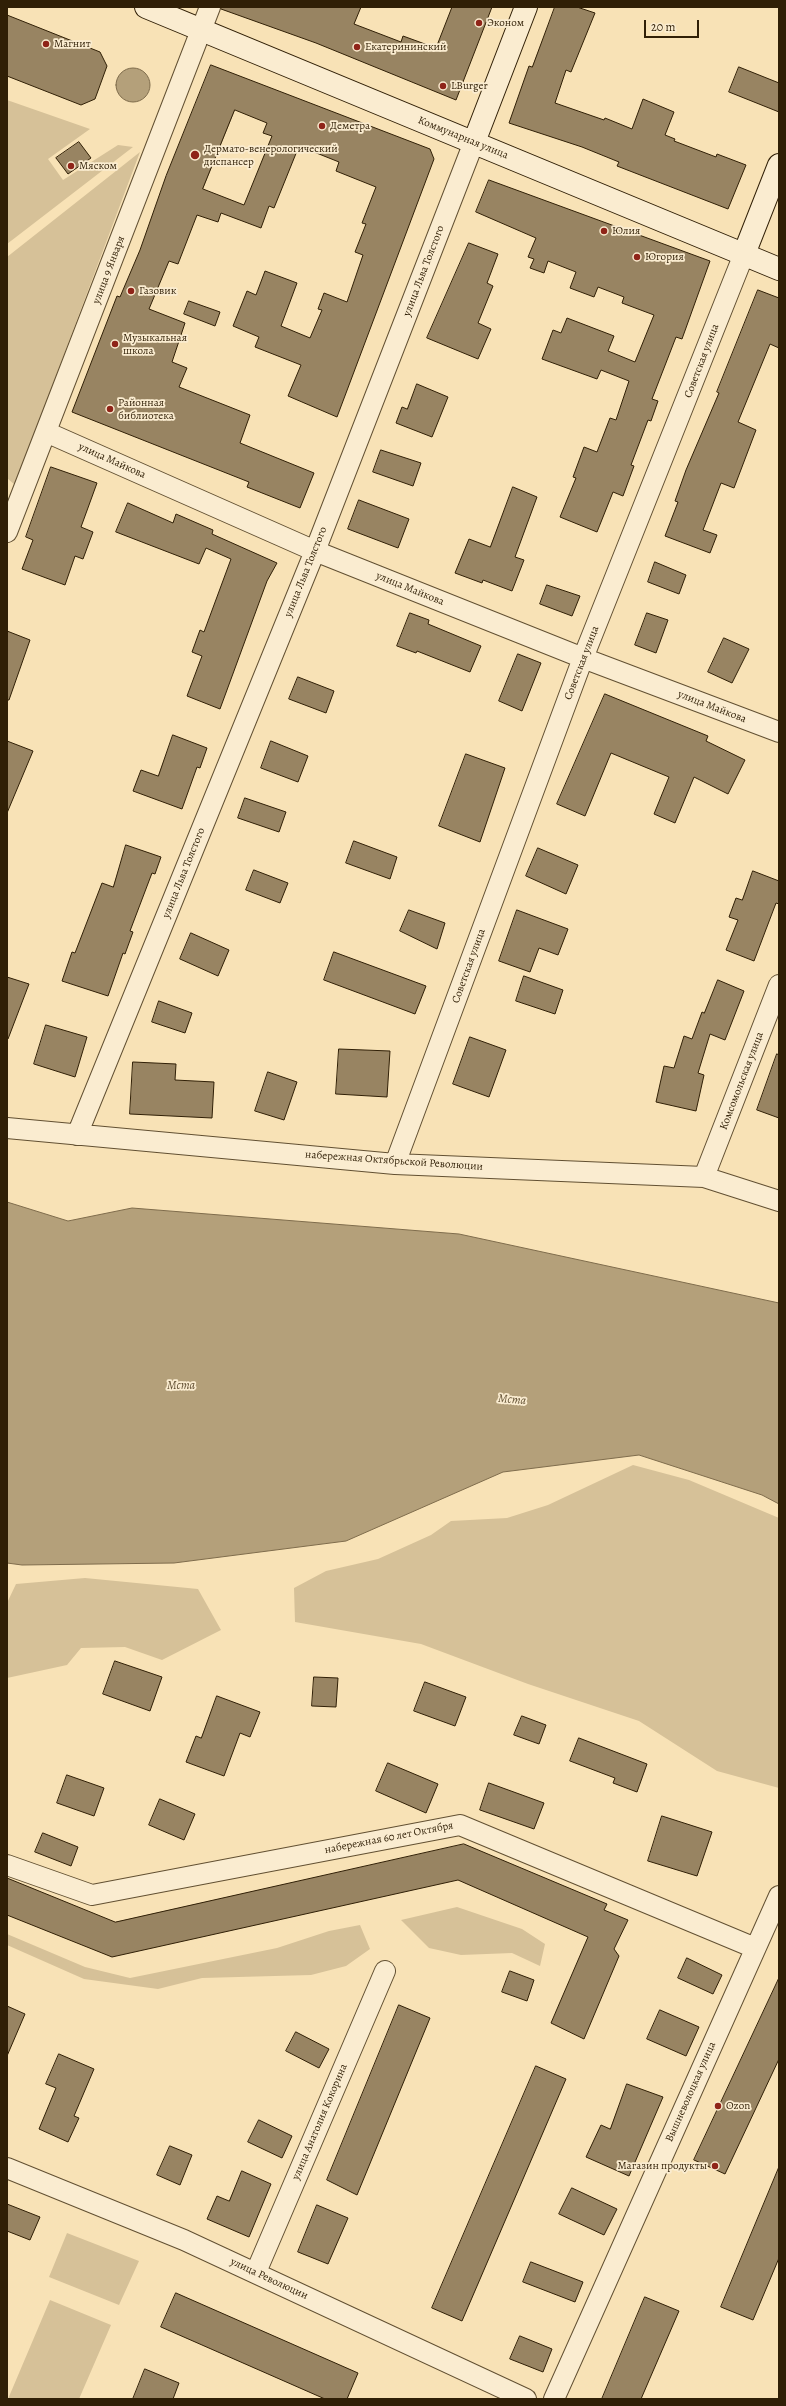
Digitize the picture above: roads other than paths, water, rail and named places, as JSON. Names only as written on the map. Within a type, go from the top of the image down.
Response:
[{"type":"main road","name":"Коммунарная улица","points":[[146,7],[779,269]]},
{"type":"main road","name":"улица Льва Толстого","points":[[474,142],[526,7]]},
{"type":"main road","name":"Советская улица","points":[[744,254],[779,165]]},
{"type":"street","name":"улица 9 Января","points":[[7,532],[210,7]]},
{"type":"street","name":"улица Льва Толстого","points":[[77,1135],[315,551],[474,142]]},
{"type":"street","name":"Советская улица","points":[[395,1164],[583,658],[744,254]]},
{"type":"street","name":"улица Майкова","points":[[46,432],[315,551],[583,658],[779,732]]},
{"type":"street","name":"Комсомольская улица","points":[[704,1178],[779,985]]},
{"type":"street","name":"набережная Октябрьской Революции","points":[[7,1128],[395,1164],[704,1178],[779,1201]]},
{"type":"street","name":"набережная 60 лет Октября","points":[[7,1865],[92,1895],[460,1825],[755,1948]]},
{"type":"street","name":"Вышневолоцкая улица","points":[[554,2399],[755,1948],[775,1917],[779,1896]]},
{"type":"street","name":"улица Анатолия Кокорина","points":[[256,2272],[385,1971]]},
{"type":"street","name":"улица Революции","points":[[7,2168],[184,2240],[256,2272],[526,2399]]},
{"type":"water","points":[[133,68],[139,69],[145,73],[149,79],[149,91],[145,97],[139,101],[133,102],[127,101],[121,97],[117,91],[116,85],[117,79],[121,73],[127,69]]},
{"type":"water","name":"Мста","points":[[7,1202],[68,1221],[132,1208],[459,1234],[779,1303],[779,1504],[762,1495],[639,1455],[503,1472],[346,1541],[174,1563],[22,1565],[7,1563]]},
{"type":"place","name":"Эконом","points":[[479,23]]},
{"type":"place","name":"Магнит","points":[[46,44]]},
{"type":"place","name":"Екатерининский","points":[[357,47]]},
{"type":"place","name":"LBurger","points":[[443,86]]},
{"type":"place","name":"Деметра","points":[[322,126]]},
{"type":"place","name":"Дермато-венерологический диспансер","points":[[195,155]]},
{"type":"place","name":"Мяском","points":[[71,166]]},
{"type":"place","name":"Юлия","points":[[604,231]]},
{"type":"place","name":"Югория","points":[[637,257]]},
{"type":"place","name":"Газовик","points":[[131,291]]},
{"type":"place","name":"Mузыкальная школа","points":[[115,344]]},
{"type":"place","name":"Районная библиотека","points":[[110,409]]},
{"type":"place","name":"Ozon","points":[[718,2106]]},
{"type":"place","name":"Магазин продукты","points":[[715,2166]]}]
